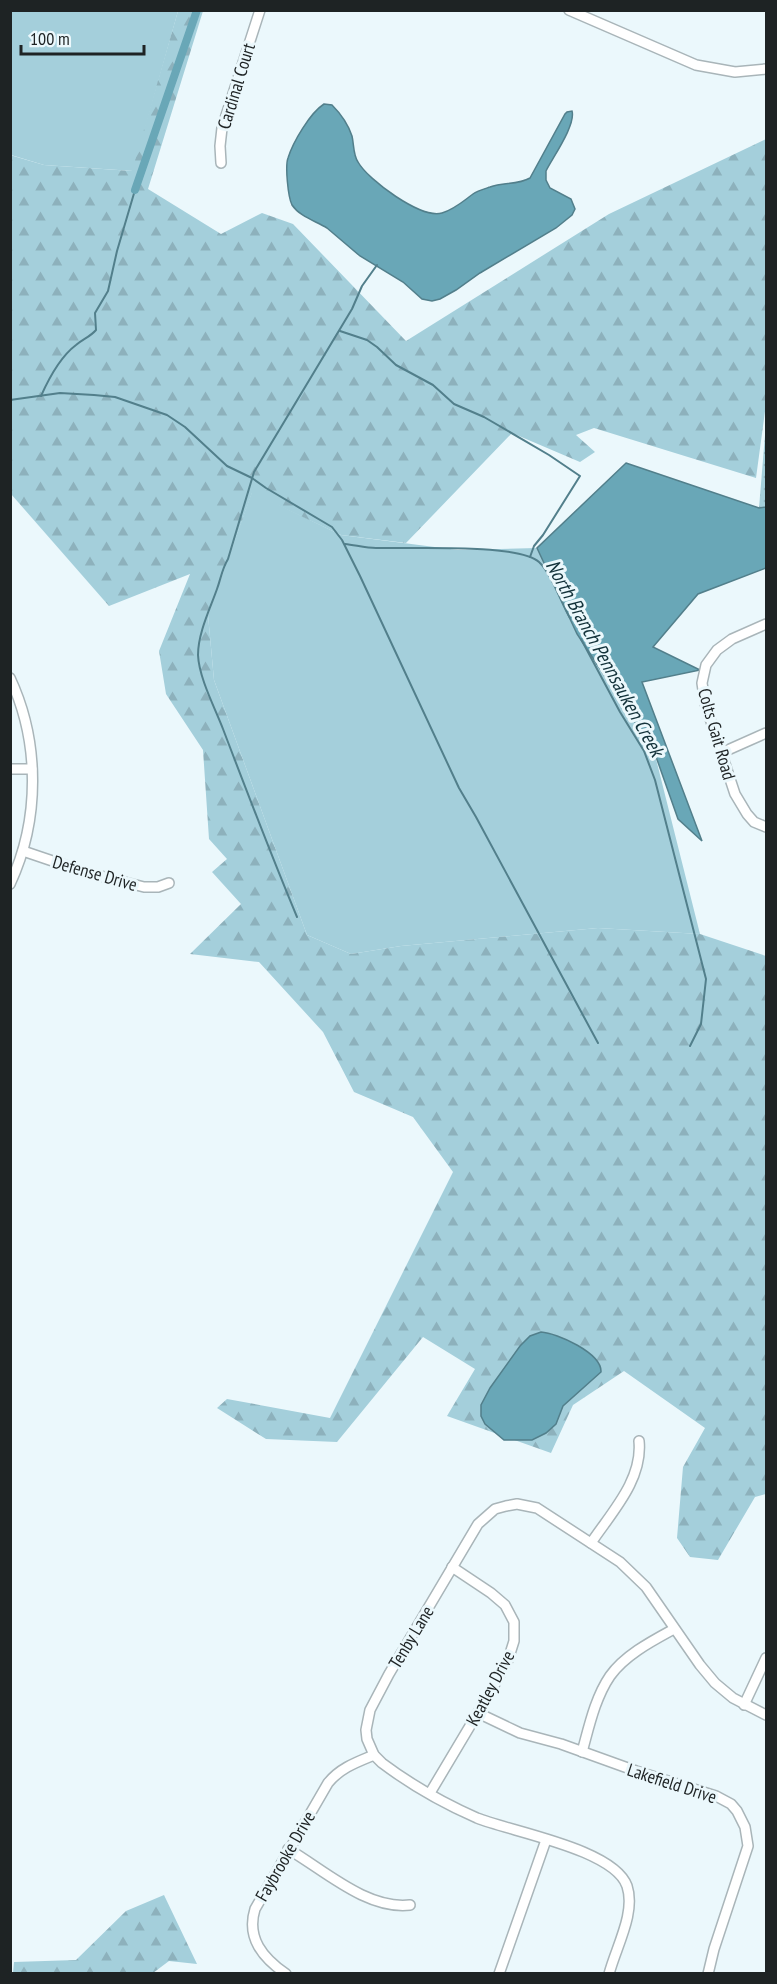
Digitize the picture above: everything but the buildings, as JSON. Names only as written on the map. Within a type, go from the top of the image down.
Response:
[{"type":"street","name":"Cardinal Court","points":[[221,162],[222,128],[260,10]]},
{"type":"street","points":[[569,10],[696,65],[735,72],[766,69]]},
{"type":"street","name":"Colts Gait Road","points":[[766,624],[724,644],[711,657],[702,673],[702,693],[731,783],[741,805],[754,822],[766,827]]},
{"type":"street","points":[[10,678],[25,721],[32,769],[32,802],[23,851],[10,884]]},
{"type":"street","points":[[722,753],[766,733]]},
{"type":"street","points":[[10,769],[32,769]]},
{"type":"street","name":"Defense Drive","points":[[23,851],[85,872],[144,887],[158,887],[169,883]]},
{"type":"street","points":[[591,1543],[630,1483],[638,1464],[639,1442]]},
{"type":"street","name":"Tenby Lane","points":[[374,1755],[366,1730],[370,1710],[389,1674],[478,1524],[495,1509],[517,1504],[537,1508],[620,1562],[638,1578],[711,1679],[744,1705],[766,1715]]},
{"type":"street","name":"Keatley Drive","points":[[430,1793],[508,1660],[515,1631],[510,1613],[499,1598],[452,1568]]},
{"type":"street","points":[[582,1752],[601,1695],[610,1677],[632,1655],[674,1629]]},
{"type":"street","points":[[744,1705],[766,1658]]},
{"type":"street","name":"Lakefield Drive","points":[[478,1713],[513,1730],[731,1804],[742,1818],[748,1846],[708,1974]]},
{"type":"street","points":[[374,1755],[390,1769],[479,1819],[588,1854],[607,1863],[621,1875],[626,1884],[629,1903],[609,1974]]},
{"type":"street","name":"Faybrooke Drive","points":[[286,1974],[261,1953],[253,1937],[255,1909],[288,1849],[333,1776],[348,1766],[374,1755]]},
{"type":"street","points":[[499,1974],[546,1840]]},
{"type":"street","points":[[288,1849],[345,1885],[379,1903],[396,1906],[410,1905]]},
{"type":"green space","points":[[10,11],[178,11],[133,171],[44,165],[11,155]]},
{"type":"green space","points":[[178,11],[203,11],[148,189],[221,234],[262,213],[293,224],[406,341],[609,214],[766,139],[766,404],[756,478],[594,428],[576,435],[595,452],[580,462],[512,433],[406,543],[341,535],[252,493],[208,615],[214,680],[307,935],[351,954],[401,946],[598,928],[700,934],[766,956],[766,1494],[755,1497],[718,1560],[690,1557],[677,1538],[683,1467],[705,1428],[624,1371],[573,1405],[551,1453],[447,1416],[475,1369],[423,1337],[337,1442],[266,1439],[217,1408],[227,1399],[330,1418],[453,1172],[413,1117],[354,1092],[323,1032],[259,962],[190,954],[241,904],[212,872],[227,859],[209,839],[203,750],[166,694],[159,651],[190,574],[109,606],[11,494],[10,155],[44,165],[132,171]]},
{"type":"green space","points":[[766,423],[766,507],[759,508]]},
{"type":"green space","points":[[252,492],[341,535],[458,550],[537,548],[577,634],[654,751],[700,934],[598,928],[401,946],[351,954],[307,935],[214,680],[208,615]]},
{"type":"green space","points":[[164,1895],[197,1964],[169,1961],[153,1973],[13,1973],[14,1962],[76,1960],[126,1911]]},
{"type":"water","points":[[324,104],[332,105],[341,115],[352,136],[356,159],[372,178],[383,188],[409,204],[433,213],[442,213],[451,209],[481,190],[530,178],[565,114],[572,111],[571,124],[546,171],[546,180],[550,188],[571,199],[575,209],[572,215],[556,228],[480,273],[456,290],[440,299],[432,301],[422,299],[403,282],[360,256],[327,228],[304,216],[292,205],[287,182],[288,158],[303,128]]},
{"type":"water","points":[[626,463],[759,508],[766,507],[766,568],[698,594],[653,647],[700,670],[642,682],[702,841],[678,819],[654,751],[577,634],[537,548]]},
{"type":"water","points":[[541,1332],[567,1340],[587,1351],[599,1365],[601,1372],[563,1406],[556,1424],[546,1433],[532,1440],[504,1440],[485,1424],[481,1416],[481,1405],[490,1388],[520,1346],[530,1336]]},
{"type":"waterway","points":[[135,190],[197,10]]},
{"type":"waterway","points":[[41,396],[60,362],[76,345],[96,330],[95,313],[108,291],[135,190]]},
{"type":"waterway","points":[[297,917],[204,683],[198,655],[202,630],[228,559],[254,472],[352,309],[362,286],[377,265]]},
{"type":"waterway","points":[[340,331],[367,340],[396,365],[433,385],[454,404],[484,417],[580,476],[534,546],[530,557]]},
{"type":"waterway","points":[[10,400],[60,393],[115,397],[167,415],[185,427],[227,466],[252,478],[332,527],[342,540],[360,576],[459,788],[598,1043]]},
{"type":"waterway","name":"North Branch Pennsauken Creek","points":[[345,544],[372,548],[487,549],[527,556],[544,567],[570,618]]},
{"type":"waterway","name":"North Branch Pennsauken Creek","points":[[581,639],[644,751],[655,780],[706,979],[701,1024],[690,1046]]}]
